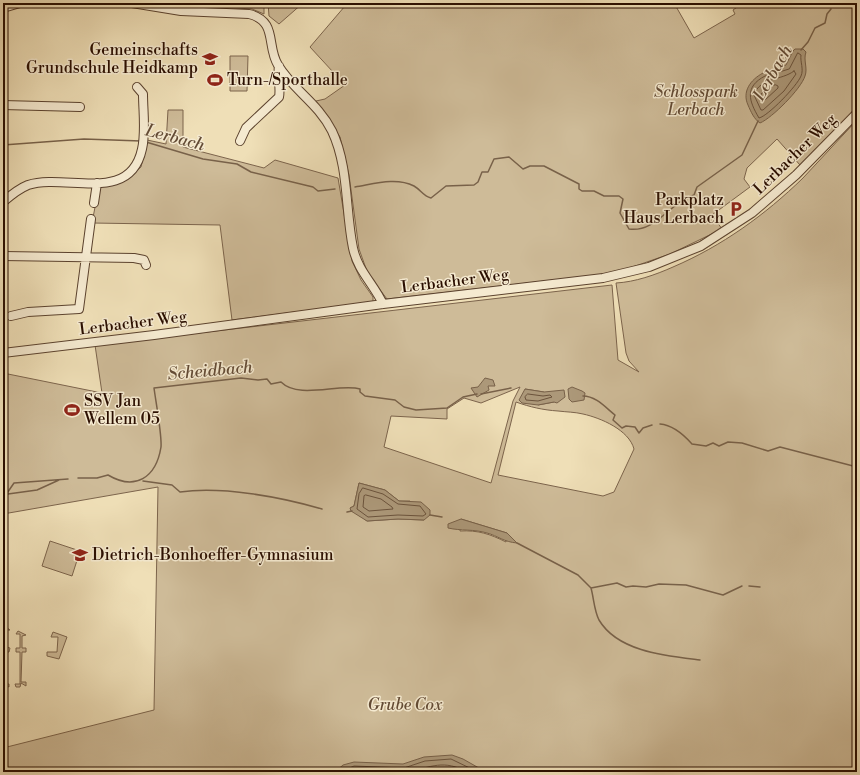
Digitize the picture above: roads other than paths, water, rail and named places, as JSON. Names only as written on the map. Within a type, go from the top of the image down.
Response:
[{"type":"street","points":[[3,8],[20,3]]},
{"type":"street","points":[[132,3],[181,11],[255,15],[266,24],[279,66],[314,104],[332,132],[342,161],[353,247],[364,276],[383,304]]},
{"type":"street","points":[[240,141],[246,128],[279,97],[280,92],[277,77],[279,66]]},
{"type":"street","points":[[3,202],[18,189],[29,185],[44,183],[112,182],[125,177],[137,166],[143,148],[143,94],[137,87]]},
{"type":"street","points":[[3,105],[80,107]]},
{"type":"street","name":"Lerbacher Weg","points":[[3,353],[154,335],[383,304],[603,278],[649,267],[701,246],[752,214],[796,175],[857,113]]},
{"type":"street","points":[[94,203],[96,183]]},
{"type":"street","points":[[12,316],[28,312],[78,309],[87,257],[91,219]]},
{"type":"street","points":[[3,256],[134,258],[144,260],[146,265]]},
{"type":"water","points":[[795,49],[803,49],[806,52],[805,76],[798,88],[786,102],[772,115],[760,123],[753,115],[746,100],[748,87],[754,79],[763,73],[786,65]]},
{"type":"water","points":[[485,378],[493,380],[495,386],[488,386],[489,390],[477,397],[471,388],[478,387]]},
{"type":"water","points":[[572,387],[585,393],[584,400],[572,402],[569,399],[568,389]]},
{"type":"water","points":[[525,389],[544,392],[564,390],[565,397],[557,403],[554,402],[538,405],[522,403],[519,400]]},
{"type":"water","points":[[359,483],[385,490],[399,501],[421,502],[430,510],[430,515],[424,520],[398,519],[367,521],[351,511],[350,508],[354,506]]},
{"type":"water","points":[[461,519],[507,533],[517,543],[482,532],[448,528],[448,524]]},
{"type":"water","points":[[452,755],[463,759],[486,772],[335,772],[343,765],[354,762],[403,764],[424,757]]},
{"type":"waterway","name":"Lerbach","points":[[801,50],[808,42],[815,28],[825,23],[827,14],[831,9]]},
{"type":"waterway","name":"Lerbach","points":[[355,187],[385,182],[407,183],[431,198],[446,186],[474,185],[478,182],[482,172],[488,172],[494,159],[509,157],[523,169],[530,166],[544,166],[579,184],[579,189],[582,191],[594,191],[604,196],[619,196],[623,199],[620,213],[629,229],[639,229],[655,222],[678,203],[694,195],[697,187],[742,155],[758,121]]},
{"type":"waterway","name":"Lerbach","points":[[3,145],[84,139],[141,141]]},
{"type":"waterway","name":"Lerbach","points":[[146,142],[203,159],[237,164],[251,172],[313,187],[318,191],[335,189]]},
{"type":"waterway","name":"Scheidbach","points":[[78,478],[97,478],[108,475],[118,480],[127,482],[143,479],[149,474],[154,467],[161,447],[160,427],[154,388],[241,378],[258,380],[267,379],[271,384],[281,382],[298,390],[308,391],[341,388],[360,389],[360,392],[365,396],[395,400],[404,407],[416,410],[447,408],[463,397],[477,394]]},
{"type":"waterway","name":"Scheidbach","points":[[481,394],[511,388]]},
{"type":"waterway","points":[[583,396],[596,400],[615,415],[613,420],[622,428],[626,426],[635,427],[639,433],[643,428],[652,425]]},
{"type":"waterway","points":[[660,424],[674,428],[692,444],[706,446],[713,443],[719,446],[728,442],[742,443],[768,451],[780,447],[857,467]]},
{"type":"waterway","name":"Scheidbach","points":[[3,499],[14,483],[68,479]]},
{"type":"waterway","name":"Scheidbach","points":[[8,494],[37,490],[59,480]]},
{"type":"waterway","points":[[143,481],[172,485],[180,492],[214,490],[251,494],[288,500],[322,509]]},
{"type":"waterway","points":[[347,512],[352,511]]},
{"type":"waterway","points":[[430,515],[442,517]]},
{"type":"waterway","points":[[517,543],[578,575],[591,588],[617,583],[626,587],[646,587],[659,584],[686,585],[723,595],[742,586]]},
{"type":"waterway","points":[[749,586],[760,587]]},
{"type":"waterway","points":[[591,588],[599,620],[607,631],[618,639],[631,646],[659,654],[700,660]]},
{"type":"place","name":"Gemeinschafts Grundschule Heidkamp","points":[[210,59]]},
{"type":"place","name":"Turn-/Sporthalle","points":[[215,80]]},
{"type":"place","name":"Parkplatz Haus Lerbach","points":[[736,209]]},
{"type":"place","name":"SSV Jan Wellem 05","points":[[72,410]]},
{"type":"place","name":"Dietrich-Bonhoeffer-Gymnasium","points":[[80,555]]},
{"type":"park label","name":"Schlosspark Lerbach","points":[[696,101]]},
{"type":"park label","name":"Grube Cox","points":[[405,705]]}]
